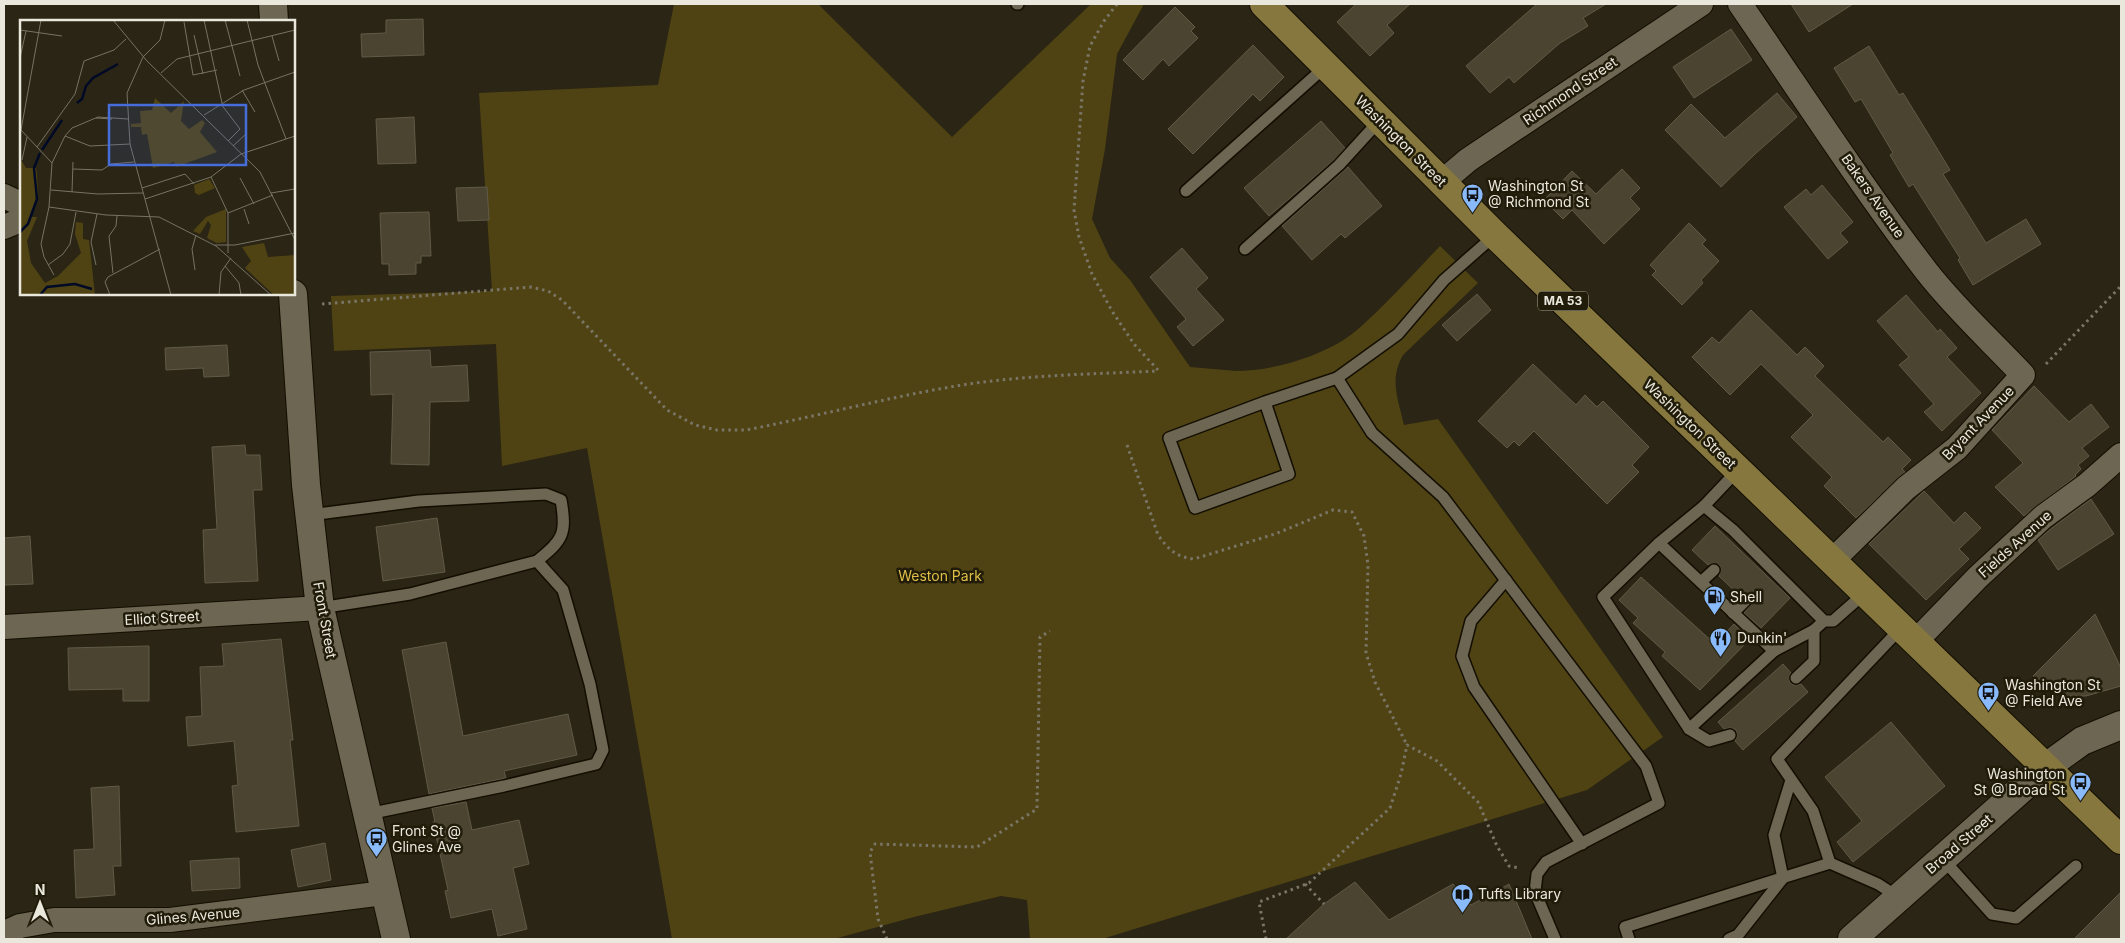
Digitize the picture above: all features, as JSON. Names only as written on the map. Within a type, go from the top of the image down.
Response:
[{"type":"main road","name":"Washington Street","points":[[1264,4],[1495,235],[2121,840]]},
{"type":"street","points":[[273,4],[274,20]]},
{"type":"street","name":"Richmond Street","points":[[1442,182],[1468,160],[1701,4]]},
{"type":"street","name":"Bakers Avenue","points":[[1740,4],[1840,150],[1928,273],[1957,307],[2023,375]]},
{"type":"street","points":[[4,196],[20,204]]},
{"type":"street","points":[[4,227],[20,220]]},
{"type":"street","name":"Front Street","points":[[294,300],[310,515],[320,608],[396,939]]},
{"type":"street","name":"Bryant Avenue","points":[[1833,560],[1906,488],[1956,448],[2023,375]]},
{"type":"street","name":"Fields Avenue","points":[[1909,634],[1978,577],[2044,516],[2087,485],[2121,454]]},
{"type":"street","name":"Elliot Street","points":[[4,627],[320,608]]},
{"type":"street","name":"Broad Street","points":[[1852,939],[2046,766],[2082,741],[2121,725]]},
{"type":"street","name":"Glines Avenue","points":[[4,933],[20,926],[54,920],[170,920],[384,892]]},
{"type":"lane","points":[[1186,191],[1326,66]]},
{"type":"lane","points":[[1245,249],[1339,165],[1380,120]]},
{"type":"lane","points":[[1265,402],[1289,474],[1195,508],[1169,438],[1265,402],[1337,378],[1398,334],[1444,280],[1495,235]]},
{"type":"lane","points":[[1337,378],[1372,433],[1443,497],[1646,766],[1659,802],[1546,862],[1537,874],[1536,892],[1555,939]]},
{"type":"lane","points":[[1730,735],[1709,740],[1689,729],[1603,597],[1659,544],[1704,506],[1738,470]]},
{"type":"lane","points":[[310,515],[419,501],[546,494],[561,500],[565,523],[556,546],[537,562],[410,594],[320,608]]},
{"type":"lane","points":[[1704,506],[1771,574],[1824,621],[1833,621],[1866,592]]},
{"type":"lane","points":[[1659,544],[1774,651]]},
{"type":"lane","points":[[366,814],[504,786],[596,764],[603,750],[590,684],[564,590],[537,562]]},
{"type":"lane","points":[[1701,582],[1714,570]]},
{"type":"lane","points":[[1506,580],[1471,621],[1462,656],[1474,686],[1582,844]]},
{"type":"lane","points":[[1733,613],[1745,601]]},
{"type":"lane","points":[[1689,729],[1774,651],[1814,630],[1824,621]]},
{"type":"lane","points":[[1796,678],[1814,661],[1814,630]]},
{"type":"lane","points":[[1830,863],[1812,811],[1777,758],[1909,634]]},
{"type":"lane","points":[[1783,878],[1774,835],[1791,780]]},
{"type":"lane","points":[[1942,858],[1992,914],[2016,918],[2076,866]]},
{"type":"lane","points":[[1629,939],[1624,927],[1830,863],[1878,884],[1898,897]]},
{"type":"lane","points":[[1728,939],[1738,935],[1783,878]]},
{"type":"path","points":[[294,300],[531,287],[548,291],[562,300],[667,410],[695,425],[717,430],[746,430],[964,385],[1062,376],[1158,371],[1129,336],[1112,311],[1092,274],[1078,237],[1074,210],[1084,81],[1090,46],[1104,21],[1117,4]]},
{"type":"path","name":"Bryant Avenue","points":[[2023,375],[2033,372],[2050,361],[2099,307],[2121,286]]},
{"type":"path","points":[[1128,444],[1158,536],[1167,548],[1180,557],[1194,559],[1275,534],[1333,510],[1352,512],[1364,536],[1368,565],[1366,653],[1375,682],[1407,745],[1437,761],[1478,802],[1497,846],[1509,866],[1537,874]]},
{"type":"path","points":[[887,939],[878,919],[870,852],[875,844],[978,847],[1037,809],[1040,637],[1050,631]]},
{"type":"path","points":[[1266,939],[1260,902],[1309,883],[1390,808],[1401,774],[1407,745]]},
{"type":"path","points":[[1304,884],[1324,904]]},
{"type":"green space","name":"Weston Park","points":[[674,4],[818,4],[952,137],[1091,4],[1144,4],[1117,54],[1105,149],[1092,219],[1110,258],[1130,280],[1190,367],[1236,371],[1283,365],[1316,354],[1345,339],[1379,310],[1440,246],[1478,283],[1403,355],[1396,373],[1396,389],[1404,425],[1438,419],[1663,737],[1587,790],[1102,939],[1030,939],[1027,900],[1001,896],[834,939],[672,939],[587,448],[502,466],[496,344],[334,351],[331,296],[492,291],[479,93],[658,85]]},
{"type":"building","points":[[1356,4],[1410,4],[1387,25],[1394,33],[1370,56],[1337,22]]},
{"type":"building","points":[[1537,4],[1606,4],[1583,18],[1588,26],[1560,43],[1514,83],[1509,77],[1490,93],[1466,66]]},
{"type":"building","points":[[1791,4],[1853,4],[1809,32]]},
{"type":"building","points":[[1175,7],[1195,27],[1191,31],[1198,38],[1169,66],[1163,59],[1143,80],[1123,60]]},
{"type":"building","points":[[423,19],[424,55],[362,57],[361,34],[386,33],[386,20]]},
{"type":"building","points":[[1731,29],[1752,60],[1694,98],[1673,67]]},
{"type":"building","points":[[1253,45],[1284,77],[1260,101],[1253,94],[1193,154],[1168,129]]},
{"type":"building","points":[[1869,46],[1899,95],[1903,93],[1950,170],[1943,174],[1986,243],[2026,219],[2041,244],[1973,285],[1958,260],[1960,258],[1913,184],[1909,187],[1890,155],[1893,153],[1861,99],[1855,102],[1834,68]]},
{"type":"building","points":[[1777,93],[1797,117],[1721,187],[1665,130],[1691,104],[1725,138]]},
{"type":"building","points":[[414,117],[416,163],[378,164],[376,119]]},
{"type":"building","points":[[1321,121],[1345,148],[1334,160],[1269,216],[1244,188]]},
{"type":"building","points":[[1348,167],[1382,206],[1345,238],[1341,234],[1312,260],[1282,226]]},
{"type":"building","points":[[1622,169],[1640,188],[1630,198],[1640,209],[1604,244],[1572,210],[1563,219],[1544,200],[1572,171],[1596,194]]},
{"type":"building","points":[[1822,185],[1853,222],[1840,233],[1848,242],[1828,259],[1784,207],[1806,189],[1811,195]]},
{"type":"building","points":[[487,187],[489,220],[458,221],[456,188]]},
{"type":"building","points":[[429,212],[431,256],[421,256],[421,263],[416,263],[416,274],[389,275],[389,264],[382,264],[380,213]]},
{"type":"building","points":[[1689,223],[1706,240],[1702,244],[1719,261],[1701,280],[1703,283],[1682,305],[1652,275],[1656,271],[1650,265]]},
{"type":"building","points":[[1182,248],[1208,278],[1196,289],[1224,320],[1193,346],[1177,327],[1186,319],[1150,277]]},
{"type":"building","points":[[1477,294],[1491,310],[1457,341],[1442,325]]},
{"type":"building","points":[[1906,295],[1938,332],[1940,329],[1957,348],[1947,357],[1981,393],[1942,431],[1924,412],[1934,404],[1899,365],[1909,357],[1877,321]]},
{"type":"building","points":[[1751,310],[1797,355],[1805,347],[1824,366],[1815,376],[1883,442],[1888,437],[1911,460],[1902,469],[1905,472],[1856,518],[1824,486],[1832,477],[1791,437],[1813,415],[1761,364],[1730,395],[1692,357],[1712,337],[1719,343]]},
{"type":"building","points":[[227,345],[229,376],[204,377],[203,368],[166,370],[165,348]]},
{"type":"building","points":[[430,350],[431,367],[467,365],[469,401],[430,402],[429,465],[391,464],[393,394],[371,395],[370,352]]},
{"type":"building","points":[[1533,364],[1576,405],[1585,395],[1597,407],[1603,401],[1649,447],[1632,465],[1639,472],[1607,504],[1534,431],[1519,446],[1514,441],[1507,448],[1478,421]]},
{"type":"building","points":[[2034,386],[2069,422],[2091,404],[2109,427],[2082,448],[2089,456],[2078,465],[2081,469],[2076,476],[2024,516],[1995,487],[2023,463],[1992,430]]},
{"type":"building","points":[[245,445],[246,455],[260,455],[262,490],[253,490],[258,581],[205,583],[203,530],[217,529],[212,447]]},
{"type":"building","points":[[1924,491],[1954,523],[1965,512],[1981,528],[1959,549],[1969,559],[1926,600],[1869,544]]},
{"type":"building","points":[[2091,499],[2114,534],[2058,570],[2038,540]]},
{"type":"building","points":[[437,518],[445,572],[383,581],[376,527]]},
{"type":"building","points":[[1715,526],[1790,598],[1761,628],[1744,613],[1752,603],[1751,596],[1746,594],[1740,596],[1719,576],[1721,569],[1719,565],[1713,563],[1708,565],[1692,550]]},
{"type":"building","points":[[30,536],[33,584],[4,585],[4,538]]},
{"type":"building","points":[[1641,577],[1715,644],[1734,624],[1750,639],[1700,690],[1662,656],[1665,652],[1633,623],[1638,618],[1619,600]]},
{"type":"building","points":[[2095,614],[2121,668],[2121,686],[2086,696],[2066,696],[2052,692],[2033,676]]},
{"type":"building","points":[[281,639],[293,740],[290,740],[299,826],[236,832],[232,786],[238,785],[234,741],[188,746],[186,717],[202,716],[200,667],[224,666],[222,644]]},
{"type":"building","points":[[446,642],[463,736],[568,714],[577,755],[504,771],[506,778],[429,794],[402,650]]},
{"type":"building","points":[[149,646],[149,701],[123,701],[123,689],[69,690],[68,648]]},
{"type":"building","points":[[1783,664],[1791,673],[1789,676],[1790,683],[1794,685],[1801,684],[1808,692],[1743,750],[1735,741],[1737,736],[1736,730],[1731,728],[1724,729],[1718,722]]},
{"type":"building","points":[[1891,722],[1945,786],[1853,862],[1837,842],[1862,821],[1825,777]]},
{"type":"building","points":[[119,786],[121,866],[113,866],[115,895],[76,898],[74,850],[94,849],[91,788]]},
{"type":"building","points":[[466,802],[472,830],[519,820],[529,864],[513,868],[527,929],[498,936],[492,909],[451,918],[445,891],[448,890],[433,822],[435,822],[432,808]]},
{"type":"building","points":[[325,843],[331,880],[298,887],[291,850]]},
{"type":"building","points":[[239,858],[240,888],[192,891],[190,861]]},
{"type":"building","name":"Tufts Library","points":[[1355,882],[1389,920],[1453,884],[1471,905],[1509,884],[1532,939],[1286,939],[1324,904]]},
{"type":"building","points":[[2121,892],[2121,939],[2074,939]]},
{"type":"place","name":"Washington St @ Richmond St","points":[[1472,213]]},
{"type":"place","name":"Shell","points":[[1714,616]]},
{"type":"place","name":"Dunkin'","points":[[1721,657]]},
{"type":"place","name":"Washington St @ Field Ave","points":[[1989,712]]},
{"type":"place","name":"Washington St @ Broad St","points":[[2081,801]]},
{"type":"place","name":"Front St @ Glines Ave","points":[[376,858]]},
{"type":"place","name":"Tufts Library","points":[[1462,913]]}]
